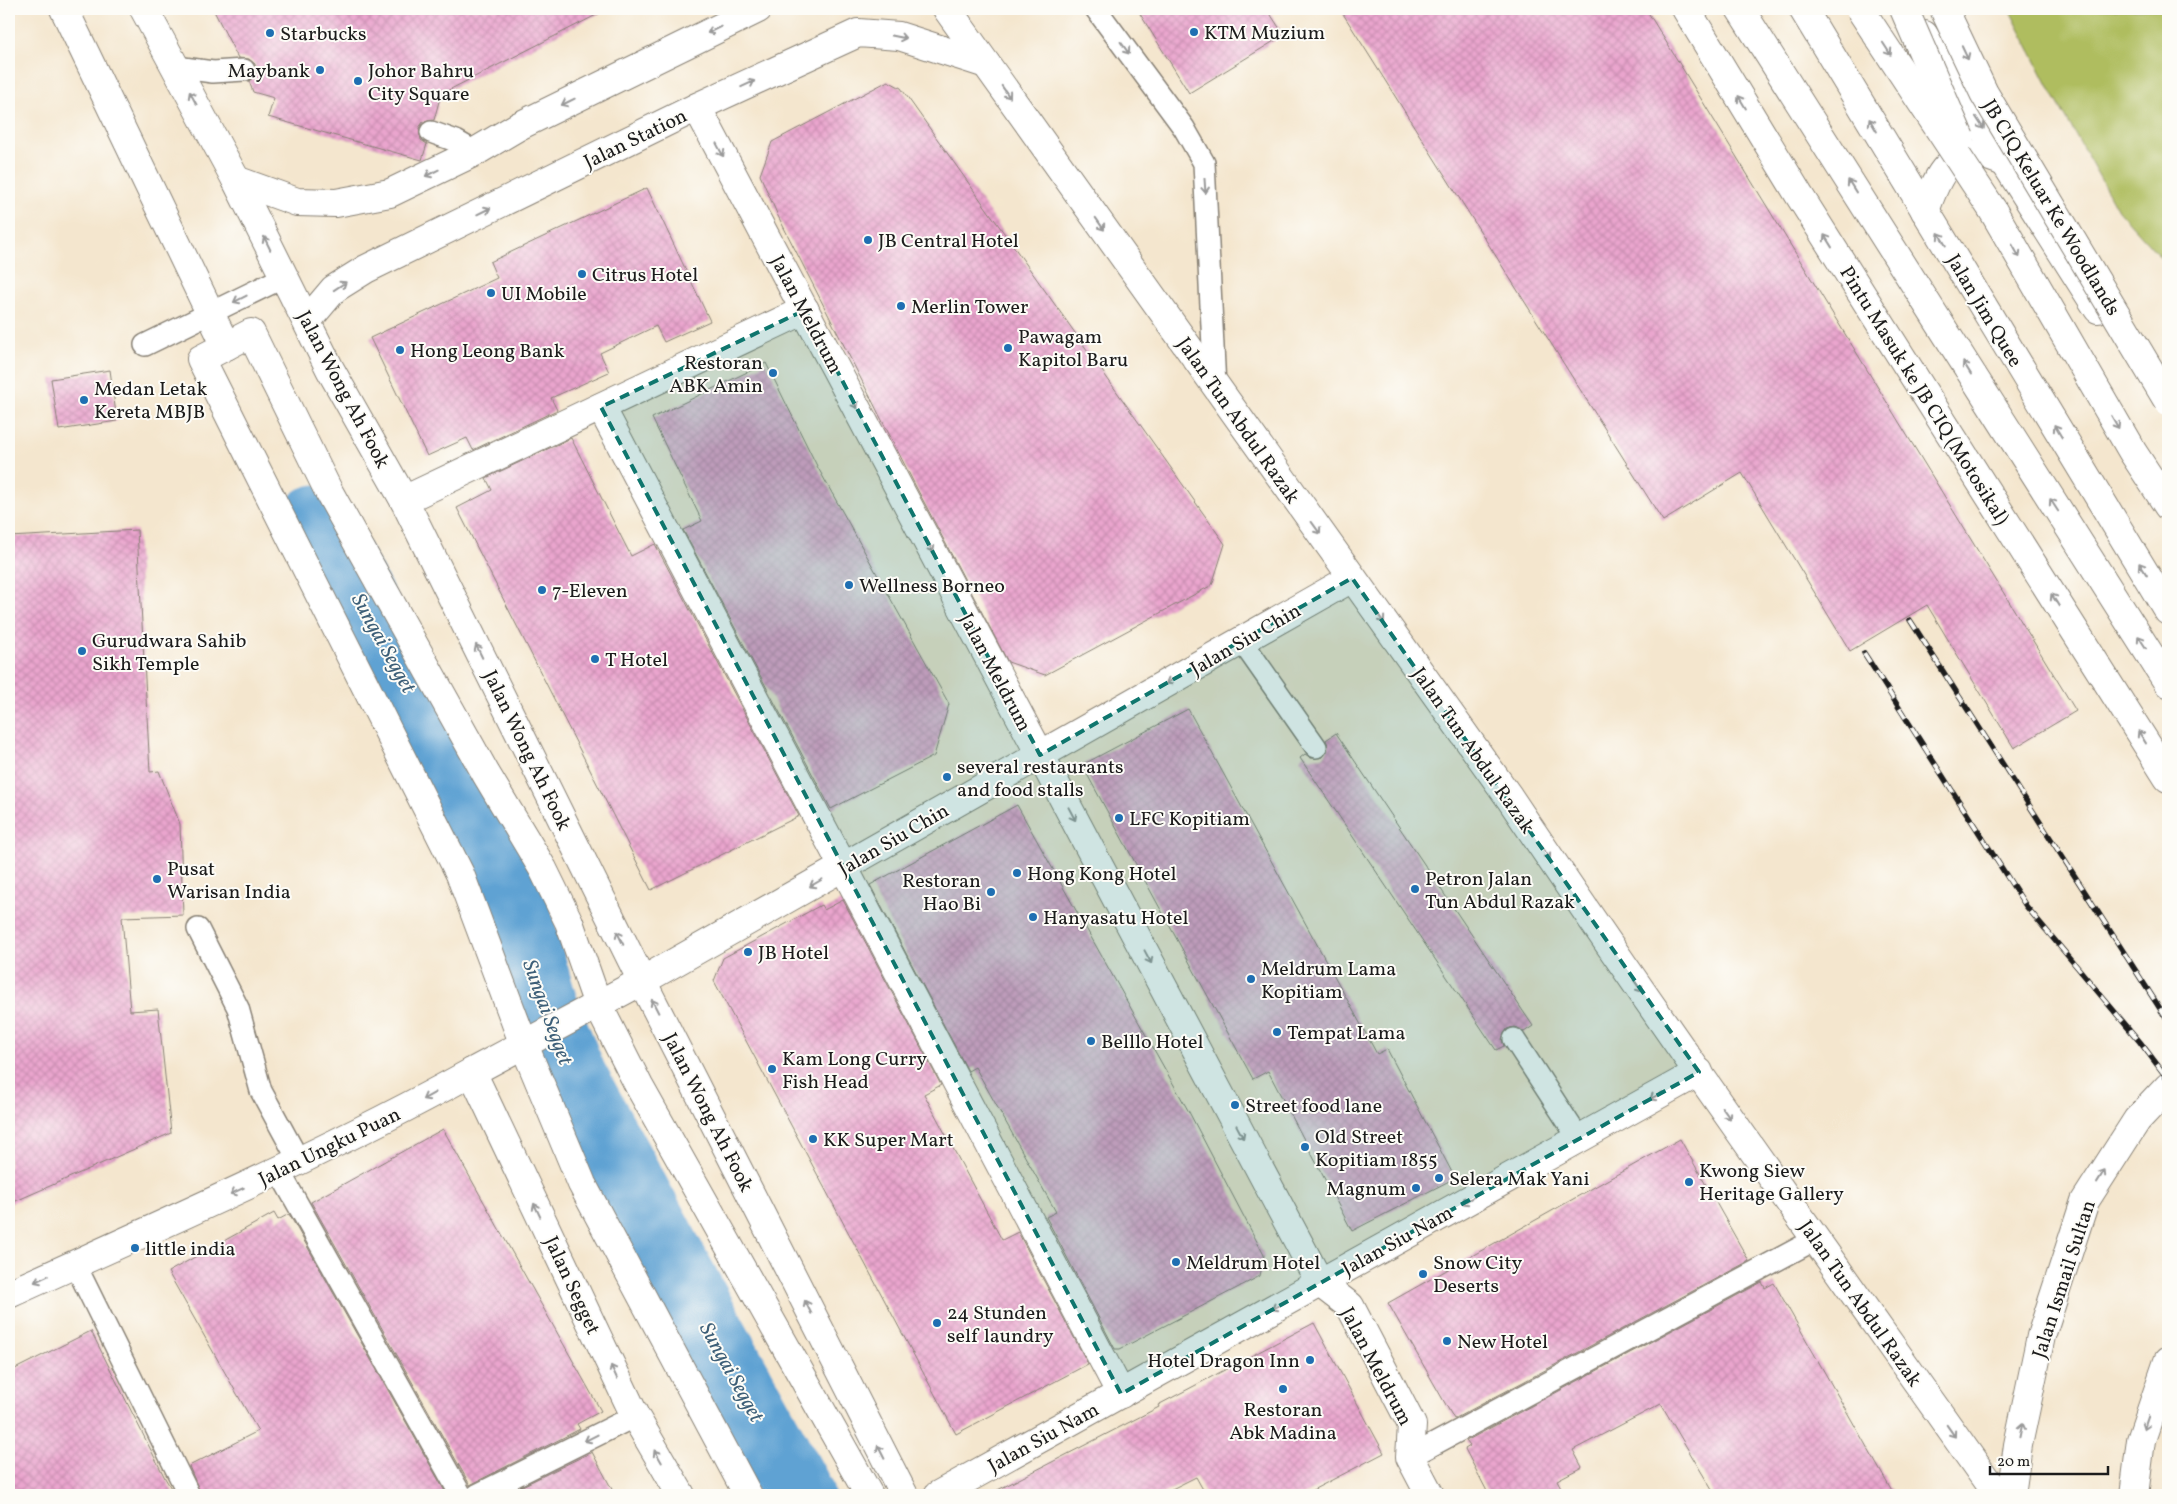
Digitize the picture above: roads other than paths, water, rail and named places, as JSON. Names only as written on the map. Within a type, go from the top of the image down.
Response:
[{"type":"main road","points":[[64,9],[226,346]]},
{"type":"main road","name":"Jalan Wong Ah Fook","points":[[144,9],[236,180],[330,369],[404,500],[642,981],[904,1495]]},
{"type":"main road","points":[[236,180],[298,202],[349,202],[390,194],[475,152],[519,126],[758,9]]},
{"type":"main road","name":"Jalan Tun Abdul Razak","points":[[947,9],[1509,798],[1589,916],[1997,1495]]},
{"type":"main road","name":"Pintu Masuk ke JB CIQ (Motosikal)","points":[[1686,9],[1804,203],[2168,778]]},
{"type":"main road","points":[[1740,9],[2168,683]]},
{"type":"main road","name":"Jalan Jim Quee","points":[[1802,9],[2168,611]]},
{"type":"main road","points":[[1860,9],[1992,209],[2132,451],[2168,506]]},
{"type":"main road","points":[[1905,9],[1992,209]]},
{"type":"main road","points":[[1905,9],[2005,162],[2156,383],[2168,410]]},
{"type":"main road","name":"JB CIQ Keluar Ke Woodlands","points":[[1944,9],[1984,93],[2168,402]]},
{"type":"main road","name":"Jalan Station","points":[[307,321],[334,289],[366,268],[697,107],[858,33],[899,36],[986,64]]},
{"type":"main road","name":"Jalan Meldrum","points":[[697,107],[1320,1283],[1350,1306],[1412,1425],[1410,1458]]},
{"type":"main road","points":[[1925,211],[1936,179],[1950,162],[1964,156],[1980,154],[2005,162]]},
{"type":"main road","points":[[404,500],[805,310]]},
{"type":"main road","points":[[748,1495],[582,1184],[460,874],[201,358],[251,333],[329,492],[486,774],[543,868],[568,922],[596,1006],[869,1495]]},
{"type":"main road","points":[[601,407],[1121,1394]]},
{"type":"main road","name":"Jalan Siu Chin","points":[[642,981],[1352,578]]},
{"type":"main road","name":"Jalan Ungku Puan","points":[[9,1294],[289,1166],[412,1105],[642,981]]},
{"type":"main road","name":"Jalan Segget","points":[[472,1072],[635,1416],[681,1495]]},
{"type":"main road","name":"Jalan Siu Nam","points":[[938,1495],[1699,1072]]},
{"type":"main road","name":"Jalan Ismail Sultan","points":[[2011,1495],[2018,1445],[2041,1336],[2086,1201],[2137,1120],[2168,1087]]},
{"type":"main road","points":[[2134,1495],[2141,1440],[2168,1361]]},
{"type":"main road","points":[[1410,1458],[1430,1495]]},
{"type":"lane","points":[[1096,9],[1184,128],[1204,164],[1215,386]]},
{"type":"lane","points":[[176,67],[213,72],[244,70]]},
{"type":"lane","points":[[431,132],[456,141],[475,152]]},
{"type":"lane","points":[[144,346],[284,277]]},
{"type":"lane","points":[[1241,640],[1316,747]]},
{"type":"lane","points":[[198,929],[238,1008],[261,1091],[289,1166],[462,1495]]},
{"type":"lane","points":[[1514,1039],[1579,1138]]},
{"type":"lane","points":[[1410,1458],[1816,1239]]},
{"type":"lane","points":[[75,1264],[189,1495]]},
{"type":"lane","points":[[477,1495],[635,1416]]},
{"type":"waterway","name":"Sungai Segget","points":[[316,520],[453,770],[504,873],[542,1004],[572,1078],[799,1495]]},
{"type":"railway","points":[[1910,620],[2168,1021]]},
{"type":"railway","points":[[1864,653],[2026,906],[2140,1042],[2168,1079]]},
{"type":"place","name":"KTM Muzium","points":[[1194,32]]},
{"type":"place","name":"Starbucks","points":[[270,33]]},
{"type":"place","name":"Maybank","points":[[320,70]]},
{"type":"place","name":"Johor Bahru City Square","points":[[358,81]]},
{"type":"place","name":"JB Central Hotel","points":[[868,240]]},
{"type":"place","name":"Citrus Hotel","points":[[582,274]]},
{"type":"place","name":"UI Mobile","points":[[491,293]]},
{"type":"place","name":"Merlin Tower","points":[[901,306]]},
{"type":"place","name":"Pawagam Kapitol Baru","points":[[1008,348]]},
{"type":"place","name":"Hong Leong Bank","points":[[400,350]]},
{"type":"place","name":"Restoran ABK Amin","points":[[773,373]]},
{"type":"place","name":"Medan Letak Kereta MBJB","points":[[84,400]]},
{"type":"place","name":"Wellness Borneo","points":[[849,585]]},
{"type":"place","name":"7-Eleven","points":[[542,590]]},
{"type":"place","name":"Gurudwara Sahib Sikh Temple","points":[[82,651]]},
{"type":"place","name":"T Hotel","points":[[595,659]]},
{"type":"place","name":"several restaurants and food stalls","points":[[947,777]]},
{"type":"place","name":"LFC Kopitiam","points":[[1119,818]]},
{"type":"place","name":"Hong Kong Hotel","points":[[1017,873]]},
{"type":"place","name":"Pusat Warisan India","points":[[157,879]]},
{"type":"place","name":"Petron Jalan Tun Abdul Razak","points":[[1415,889]]},
{"type":"place","name":"Restoran Hao Bi","points":[[991,892]]},
{"type":"place","name":"Hanyasatu Hotel","points":[[1033,917]]},
{"type":"place","name":"JB Hotel","points":[[748,952]]},
{"type":"place","name":"Meldrum Lama Kopitiam","points":[[1251,979]]},
{"type":"place","name":"Tempat Lama","points":[[1277,1032]]},
{"type":"place","name":"Belllo Hotel","points":[[1091,1041]]},
{"type":"place","name":"Kam Long Curry Fish Head","points":[[772,1069]]},
{"type":"place","name":"Street food lane","points":[[1235,1105]]},
{"type":"place","name":"KK Super Mart","points":[[813,1139]]},
{"type":"place","name":"Old Street Kopitiam 1855","points":[[1305,1147]]},
{"type":"place","name":"Selera Mak Yani","points":[[1439,1178]]},
{"type":"place","name":"Kwong Siew Heritage Gallery","points":[[1689,1182]]},
{"type":"place","name":"Magnum","points":[[1416,1188]]},
{"type":"place","name":"little india","points":[[135,1248]]},
{"type":"place","name":"Meldrum Hotel","points":[[1176,1262]]},
{"type":"place","name":"Snow City Deserts","points":[[1423,1274]]},
{"type":"place","name":"24 Stunden self laundry","points":[[937,1323]]},
{"type":"place","name":"New Hotel","points":[[1447,1341]]},
{"type":"place","name":"Hotel Dragon Inn","points":[[1310,1360]]},
{"type":"place","name":"Restoran Abk Madina","points":[[1283,1389]]}]
